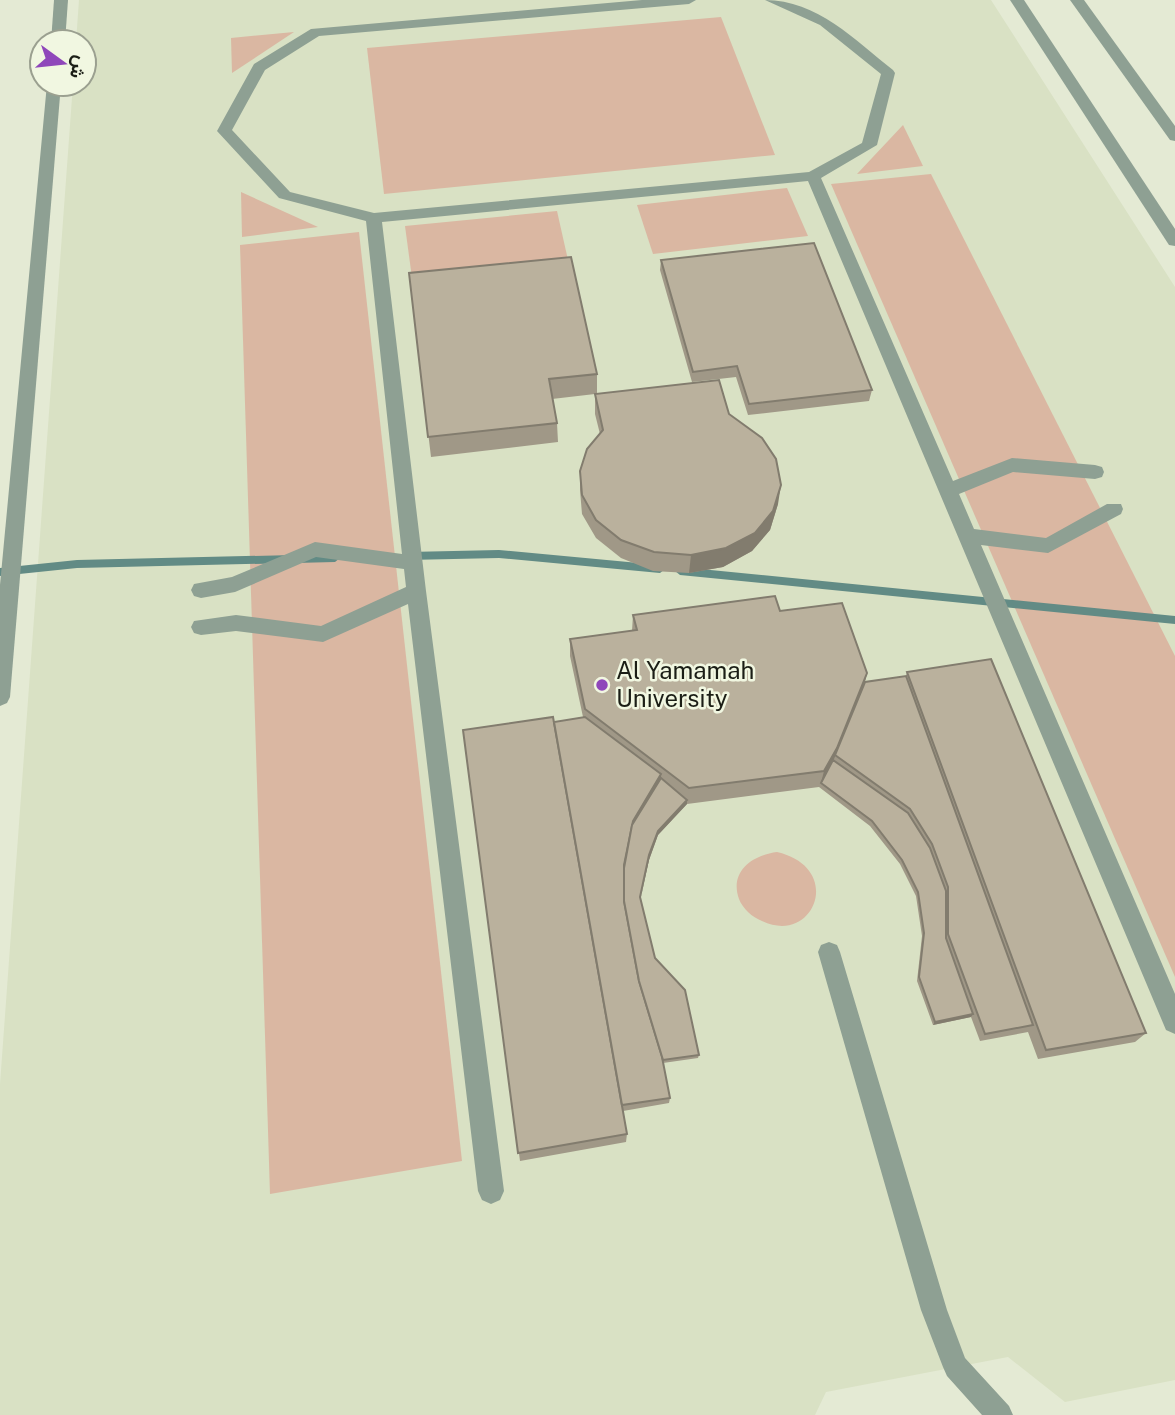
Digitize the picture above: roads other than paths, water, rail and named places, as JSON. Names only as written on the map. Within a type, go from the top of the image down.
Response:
[{"type":"street","points":[[59,28],[61,0]]},
{"type":"street","points":[[689,0],[316,32],[259,67],[225,131],[285,195],[374,218],[813,176],[869,145],[888,73],[825,22],[772,0]]},
{"type":"street","points":[[1017,0],[1175,241]]},
{"type":"street","points":[[1077,0],[1175,137]]},
{"type":"street","points":[[0,697],[53,98]]},
{"type":"street","points":[[813,176],[1175,1022]]},
{"type":"street","points":[[374,218],[416,591],[491,1191]]},
{"type":"street","points":[[948,491],[1012,465],[1095,472]]},
{"type":"street","points":[[967,536],[1048,546],[1114,509]]},
{"type":"street","points":[[201,590],[235,584],[315,549],[413,563]]},
{"type":"street","points":[[201,627],[236,623],[323,634],[416,591]]},
{"type":"lane","points":[[829,952],[934,1310],[956,1367],[1000,1415]]},
{"type":"waterway","points":[[408,556],[499,554],[660,569]]},
{"type":"waterway","points":[[0,572],[77,564],[335,558]]},
{"type":"waterway","points":[[680,571],[1175,620]]},
{"type":"place","name":"Al Yamamah University","points":[[602,685]]}]
